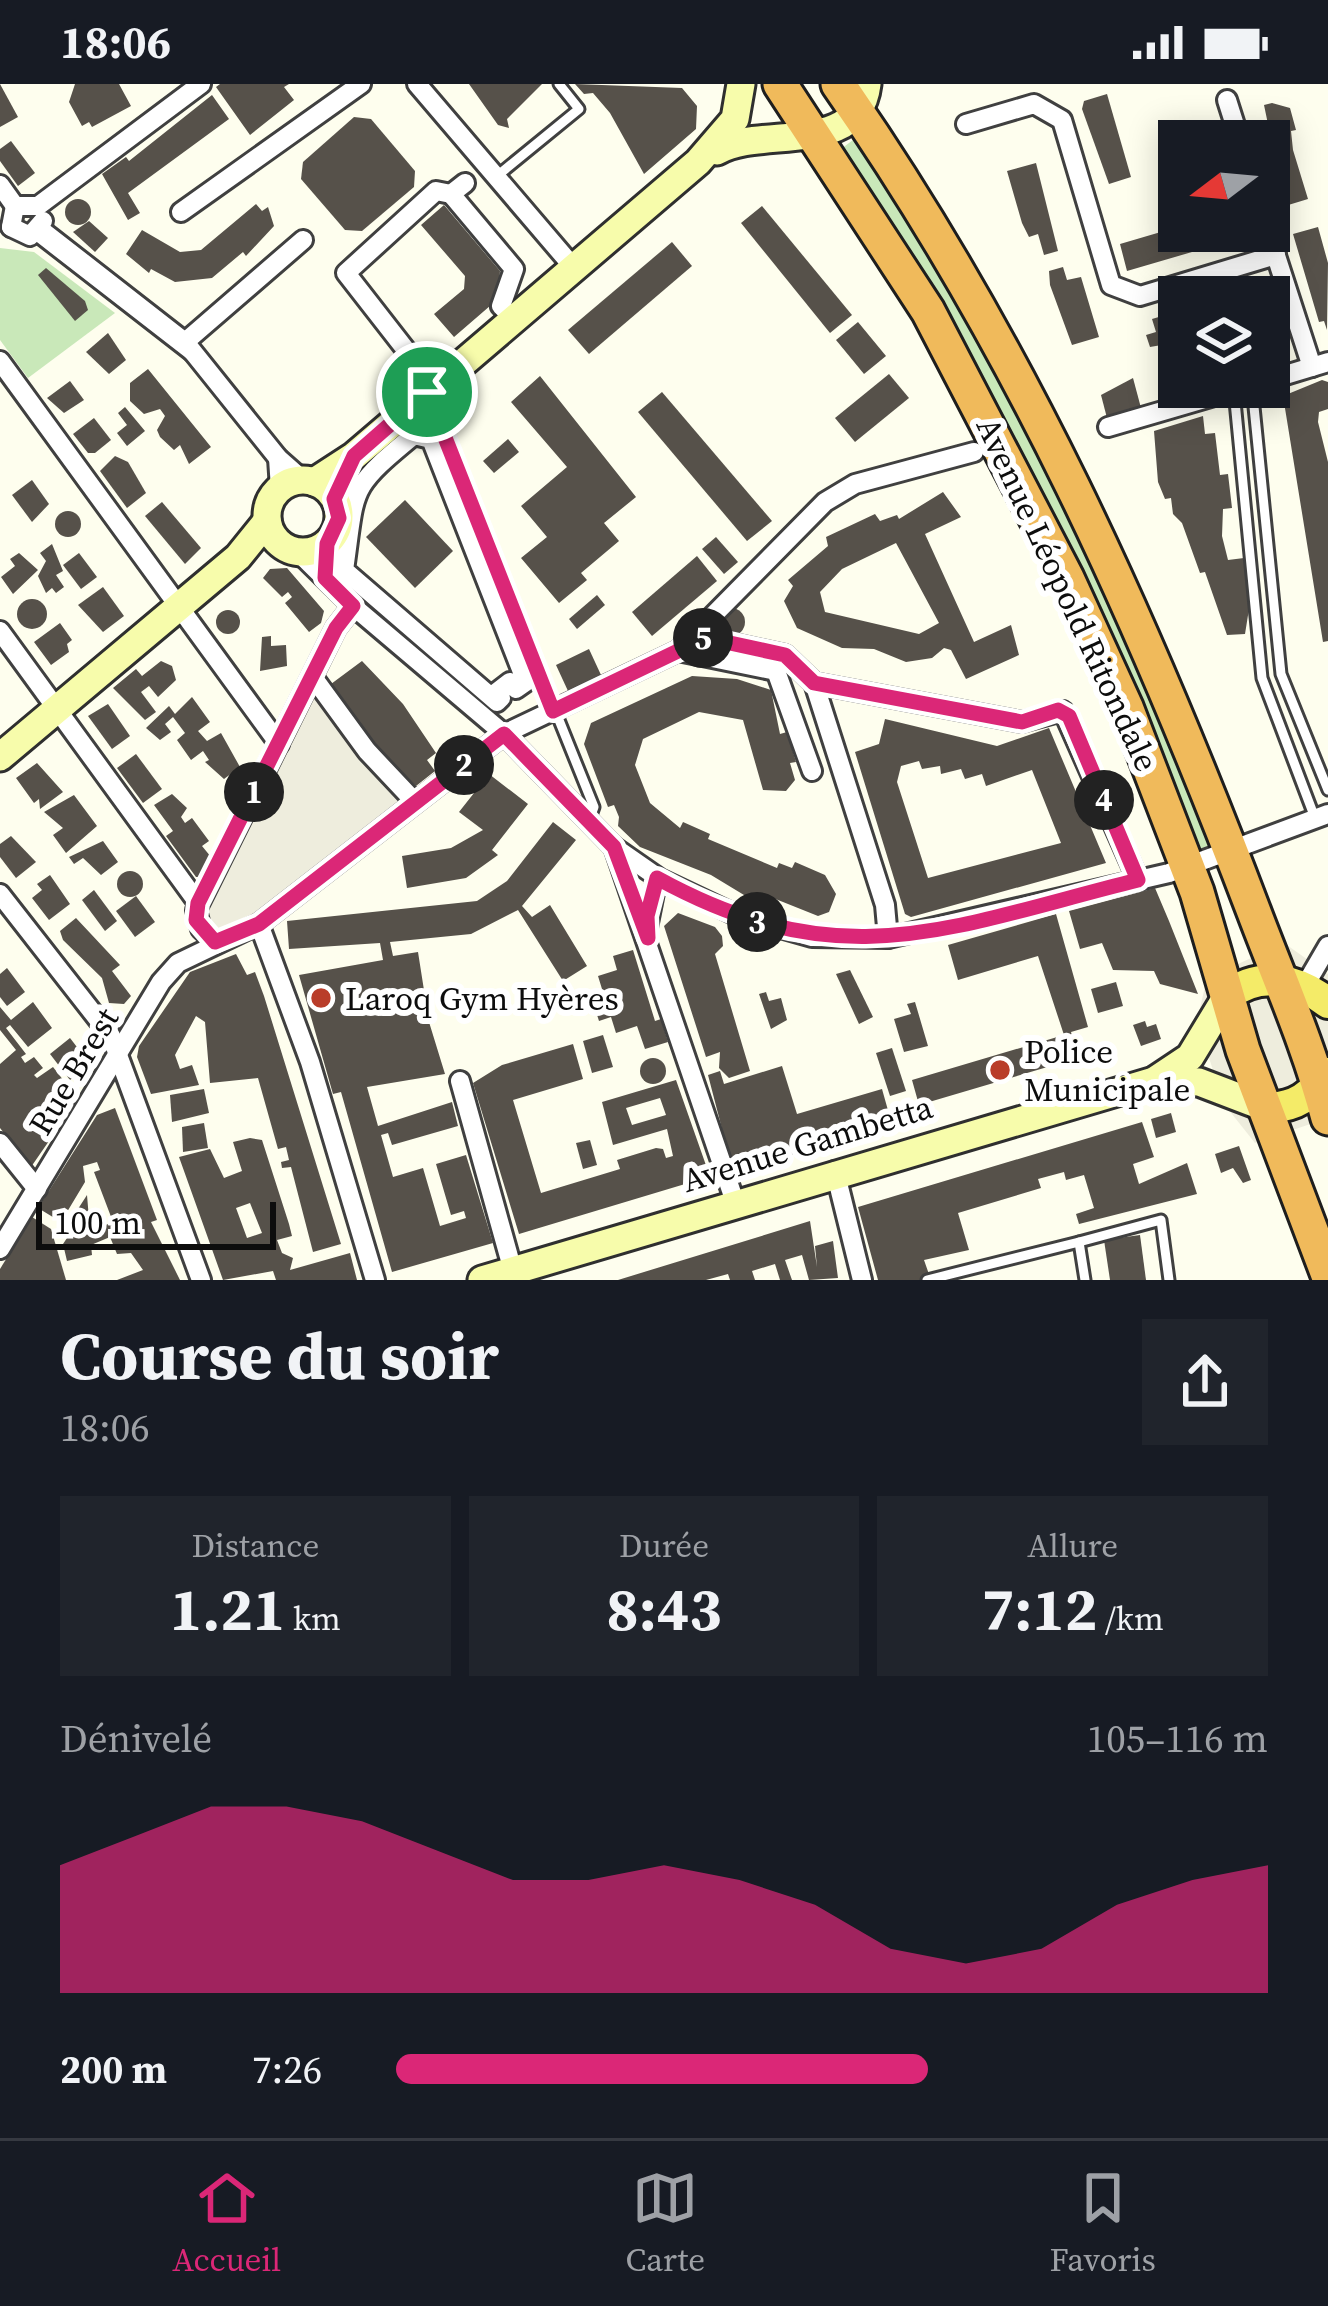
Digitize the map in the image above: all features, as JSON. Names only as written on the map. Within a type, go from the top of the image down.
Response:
[{"type":"highway","name":"Avenue Léopold Ritondale","points":[[781,84],[928,310],[1001,444],[1126,707],[1187,866],[1227,996],[1328,1275]]},
{"type":"highway","name":"Avenue Léopold Ritondale","points":[[854,93],[1064,464],[1145,634],[1231,851],[1302,994],[1325,1092]]},
{"type":"main road","points":[[1227,996],[1247,984],[1302,994]]},
{"type":"main road","points":[[1267,1108],[1291,1106],[1325,1092]]},
{"type":"street","points":[[38,206],[201,84]]},
{"type":"street","points":[[181,212],[361,84]]},
{"type":"street","points":[[417,84],[473,180],[514,269],[501,306],[505,310]]},
{"type":"street","points":[[282,540],[308,488],[354,456],[698,162],[728,131],[742,84]]},
{"type":"street","points":[[698,162],[749,136],[817,136],[854,93]]},
{"type":"street","points":[[1227,100],[1233,120]]},
{"type":"street","points":[[966,124],[1034,104],[1062,120],[1111,285],[1140,296],[1276,254],[1320,365],[1290,374]]},
{"type":"street","points":[[473,180],[574,268]]},
{"type":"street","points":[[431,389],[349,271],[436,190],[473,180]]},
{"type":"street","points":[[0,185],[15,206]]},
{"type":"street","points":[[26,202],[38,206],[43,217],[38,232],[24,236],[5,229],[15,206],[26,202]]},
{"type":"street","points":[[38,232],[185,342],[252,414],[278,458],[308,488],[337,528],[327,544],[325,578]]},
{"type":"street","points":[[185,342],[303,240]]},
{"type":"street","points":[[0,361],[279,744]]},
{"type":"street","points":[[1108,428],[1176,408]]},
{"type":"street","points":[[414,435],[431,439],[526,682],[516,689],[511,682],[497,692],[501,698],[497,702],[344,570],[355,492],[362,477],[414,435]]},
{"type":"street","points":[[678,651],[825,502],[855,484],[974,452]]},
{"type":"street","points":[[282,540],[504,734],[614,847],[655,877],[782,931],[825,938],[888,938],[1138,880],[1322,816]]},
{"type":"street","points":[[0,757],[238,557],[282,540],[327,544]]},
{"type":"street","points":[[215,942],[196,920],[198,903],[353,606]]},
{"type":"street","points":[[0,631],[198,903]]},
{"type":"street","points":[[693,635],[785,655],[814,683],[885,905],[888,938]]},
{"type":"street","points":[[678,651],[776,671],[812,771]]},
{"type":"street","name":"Rue Brest","points":[[0,1249],[161,982],[178,963],[259,924],[504,734],[678,651]]},
{"type":"street","points":[[313,677],[367,751],[415,802]]},
{"type":"street","points":[[814,683],[1022,722],[1063,711],[1138,880]]},
{"type":"street","points":[[614,847],[735,1202]]},
{"type":"street","points":[[633,898],[641,881],[655,877]]},
{"type":"street","points":[[648,938],[655,877]]},
{"type":"street","points":[[0,894],[111,1036],[201,1280]]},
{"type":"street","points":[[259,924],[310,1062],[375,1280]]},
{"type":"street","points":[[1302,994],[1328,946]]},
{"type":"street","name":"Avenue Gambetta","points":[[1154,1081],[1190,1057],[1227,996]]},
{"type":"street","points":[[460,1081],[513,1271]]},
{"type":"street","name":"Avenue Gambetta","points":[[482,1280],[1154,1081],[1199,1082],[1267,1108]]},
{"type":"street","points":[[0,1143],[37,1189]]},
{"type":"street","points":[[835,1172],[862,1280]]},
{"type":"lane","points":[[473,180],[579,109],[559,84]]},
{"type":"lane","points":[[38,232],[177,350],[202,360]]},
{"type":"lane","points":[[431,389],[594,807],[589,821]]},
{"type":"lane","points":[[1245,408],[1262,678],[1322,816]]},
{"type":"lane","points":[[1247,408],[1281,674],[1328,790]]},
{"type":"lane","points":[[927,1280],[1161,1220],[1169,1280]]},
{"type":"lane","points":[[1079,1242],[1085,1280]]},
{"type":"green space","points":[[857,137],[912,222],[1057,479],[1216,851],[1199,857],[1065,541],[1011,432],[841,149]]},
{"type":"green space","points":[[0,248],[34,252],[115,313],[28,378],[0,340]]},
{"type":"shaded area","points":[[317,694],[405,803],[229,932],[216,935],[207,930],[203,910]]},
{"type":"shaded area","points":[[1284,943],[1328,974],[1328,1118],[1255,1143],[1224,1104],[1197,1021],[1207,978]]},
{"type":"building","points":[[0,84],[18,117],[0,127]]},
{"type":"building","points":[[75,84],[119,84],[131,106],[92,127],[89,122],[82,126],[69,102]]},
{"type":"building","points":[[289,84],[284,87],[294,100],[250,135],[216,87]]},
{"type":"building","points":[[469,84],[542,84],[507,119],[509,128],[498,125]]},
{"type":"building","points":[[575,84],[682,88],[697,106],[696,129],[644,174],[610,113],[593,93],[584,94]]},
{"type":"building","points":[[1107,94],[1131,177],[1109,184],[1082,109],[1084,101]]},
{"type":"building","points":[[212,95],[229,119],[128,193],[140,213],[128,220],[102,174],[126,157],[129,161]]},
{"type":"building","points":[[1264,105],[1290,108],[1296,130],[1291,131],[1293,150],[1308,199],[1290,204],[1290,120],[1267,120]]},
{"type":"building","points":[[354,117],[371,119],[415,171],[414,187],[362,231],[345,230],[301,179],[303,162]]},
{"type":"building","points":[[11,141],[35,173],[18,186],[0,161],[0,149]]},
{"type":"building","points":[[1036,163],[1058,251],[1044,255],[1038,234],[1029,237],[1022,223],[1007,171]]},
{"type":"building","points":[[78,199],[91,212],[78,225],[65,212]]},
{"type":"building","points":[[256,204],[262,211],[268,207],[274,226],[246,256],[243,252],[212,278],[175,282],[151,269],[149,273],[126,254],[142,230],[180,252],[201,250]]},
{"type":"building","points":[[444,205],[500,271],[498,299],[454,337],[434,314],[464,289],[465,276],[421,225]]},
{"type":"building","points":[[762,206],[852,315],[830,333],[741,223]]},
{"type":"building","points":[[89,221],[108,238],[95,252],[73,232]]},
{"type":"building","points":[[1318,227],[1328,263],[1327,330],[1324,321],[1319,322],[1293,234]]},
{"type":"building","points":[[1158,233],[1158,252],[1192,252],[1127,271],[1120,244]]},
{"type":"building","points":[[672,242],[692,266],[589,354],[568,330]]},
{"type":"building","points":[[1063,267],[1067,280],[1081,277],[1099,337],[1072,345],[1050,285],[1049,271]]},
{"type":"building","points":[[46,268],[85,301],[88,310],[75,321],[38,275]]},
{"type":"building","points":[[1158,317],[1158,346],[1150,347],[1146,335],[1156,332],[1152,319]]},
{"type":"building","points":[[858,322],[886,356],[864,374],[836,340]]},
{"type":"building","points":[[108,333],[126,360],[109,374],[86,352]]},
{"type":"building","points":[[148,369],[211,447],[189,464],[180,445],[174,450],[160,437],[157,430],[165,416],[160,409],[144,414],[130,401],[130,383]]},
{"type":"building","points":[[889,374],[909,398],[855,442],[835,418]]},
{"type":"building","points":[[540,376],[636,497],[604,523],[619,541],[581,573],[587,580],[559,603],[521,558],[547,537],[521,506],[567,467],[511,402]]},
{"type":"building","points":[[1133,378],[1141,408],[1107,418],[1101,395]]},
{"type":"building","points":[[1322,380],[1328,382],[1328,409],[1319,412],[1318,422],[1328,462],[1328,641],[1323,642],[1285,408],[1290,408],[1290,393]]},
{"type":"building","points":[[70,381],[84,400],[64,413],[47,398]]},
{"type":"building","points":[[662,392],[772,521],[747,541],[638,412]]},
{"type":"building","points":[[125,407],[145,431],[127,446],[117,433],[127,425],[118,413]]},
{"type":"building","points":[[1203,416],[1205,434],[1215,433],[1220,475],[1228,474],[1232,508],[1223,509],[1222,536],[1228,560],[1244,558],[1249,609],[1245,634],[1227,635],[1205,572],[1200,573],[1182,523],[1173,514],[1171,498],[1165,499],[1158,482],[1154,431]]},
{"type":"building","points":[[94,418],[111,440],[88,453],[73,434]]},
{"type":"building","points":[[508,439],[519,452],[494,473],[483,461]]},
{"type":"building","points":[[115,456],[128,462],[146,493],[127,508],[100,471]]},
{"type":"building","points":[[32,480],[49,504],[32,522],[12,495]]},
{"type":"building","points":[[943,492],[961,517],[925,534],[974,642],[1011,625],[1019,655],[966,679],[951,650],[944,648],[932,658],[906,662],[874,649],[842,648],[797,628],[784,601],[793,586],[788,580],[828,546],[826,537],[875,514],[880,521],[897,515],[899,519]],"holes":[[[896,543],[939,623],[919,634],[825,612],[820,592],[842,569]]]},
{"type":"building","points":[[405,500],[453,551],[415,588],[366,537]]},
{"type":"building","points":[[162,502],[201,548],[185,564],[145,516]]},
{"type":"building","points":[[68,511],[81,524],[68,537],[55,524]]},
{"type":"building","points":[[716,537],[738,562],[724,574],[702,549]]},
{"type":"building","points":[[52,544],[63,571],[56,575],[64,587],[46,593],[38,576],[46,561],[40,553]]},
{"type":"building","points":[[19,553],[38,570],[13,594],[1,577],[15,566],[10,559]]},
{"type":"building","points":[[79,553],[97,577],[81,589],[63,565]]},
{"type":"building","points":[[697,556],[717,581],[652,636],[632,612]]},
{"type":"building","points":[[287,568],[324,611],[321,623],[309,632],[285,603],[292,597],[288,592],[282,597],[263,578],[270,569]]},
{"type":"building","points":[[103,587],[124,616],[103,632],[78,605]]},
{"type":"building","points":[[597,595],[605,605],[577,629],[569,619]]},
{"type":"building","points":[[32,599],[43,603],[47,614],[43,625],[32,629],[21,625],[17,614],[21,603]]},
{"type":"building","points":[[731,608],[741,612],[745,622],[741,632],[731,636],[721,632],[717,622],[721,612]]},
{"type":"building","points":[[228,610],[237,613],[237,631],[228,634],[219,631],[216,622],[219,613]]},
{"type":"building","points":[[60,623],[72,640],[67,644],[69,652],[51,665],[34,642]]},
{"type":"building","points":[[271,636],[271,646],[286,645],[287,666],[260,671],[262,637]]},
{"type":"building","points":[[589,649],[601,675],[568,691],[556,665]]},
{"type":"building","points":[[161,661],[172,666],[176,680],[158,697],[149,686],[141,692],[156,712],[145,720],[113,688],[136,669],[142,676]]},
{"type":"building","points":[[362,661],[403,704],[436,753],[427,760],[435,771],[416,786],[364,734],[331,684]]},
{"type":"building","points":[[692,676],[737,679],[771,690],[780,734],[787,732],[796,762],[790,763],[795,780],[786,791],[763,790],[743,720],[699,712],[643,739],[635,765],[650,803],[680,828],[683,822],[710,834],[708,839],[777,868],[779,863],[792,868],[795,862],[825,875],[836,894],[829,912],[818,916],[768,896],[766,901],[744,895],[711,875],[640,847],[618,826],[619,817],[614,805],[608,807],[584,744],[591,723]]},
{"type":"building","points":[[192,697],[210,722],[198,731],[207,741],[221,733],[240,767],[224,779],[205,762],[209,760],[203,751],[191,760],[177,740],[185,733],[173,717],[165,724],[171,732],[160,740],[146,728],[169,706],[175,714]]},
{"type":"building","points":[[108,704],[130,736],[112,749],[88,716]]},
{"type":"building","points":[[885,719],[997,746],[1049,728],[1106,863],[911,917],[905,914],[855,752],[879,744]],"holes":[[[919,761],[922,769],[940,766],[941,774],[961,769],[965,779],[982,774],[986,786],[1032,770],[1061,843],[928,878],[897,782],[901,766]]]},
{"type":"building","points":[[136,754],[162,789],[143,803],[117,768]]},
{"type":"building","points":[[37,763],[63,792],[40,809],[39,799],[34,803],[16,778]]},
{"type":"building","points":[[489,774],[528,804],[492,850],[498,855],[466,878],[407,888],[402,856],[451,848],[483,830],[459,812]]},
{"type":"building","points":[[172,794],[187,808],[181,817],[185,823],[192,818],[209,841],[202,846],[211,857],[202,877],[196,877],[166,836],[173,831],[154,805]]},
{"type":"building","points":[[74,795],[97,826],[66,853],[53,835],[63,828],[44,812]]},
{"type":"building","points":[[553,822],[576,840],[522,906],[532,917],[550,905],[587,966],[563,981],[518,910],[471,934],[390,942],[393,956],[418,952],[429,1022],[445,1074],[367,1087],[378,1126],[452,1102],[458,1126],[392,1145],[388,1133],[381,1135],[393,1177],[423,1168],[440,1226],[466,1218],[464,1211],[451,1215],[436,1164],[466,1155],[493,1243],[392,1272],[341,1092],[333,1094],[299,975],[383,960],[380,943],[289,949],[287,921],[477,901],[507,881]]},
{"type":"building","points":[[11,836],[36,862],[16,878],[0,857],[0,844]]},
{"type":"building","points":[[103,841],[118,862],[101,875],[83,858],[74,864],[69,857]]},
{"type":"building","points":[[130,871],[143,884],[130,897],[117,884]]},
{"type":"building","points":[[50,875],[70,904],[49,920],[32,898],[42,890],[37,884]]},
{"type":"building","points":[[1155,888],[1198,994],[1160,984],[1154,971],[1113,970],[1102,943],[1080,949],[1069,911]]},
{"type":"building","points":[[94,890],[117,921],[105,931],[82,900]]},
{"type":"building","points":[[136,896],[155,922],[135,937],[116,911]]},
{"type":"building","points":[[678,913],[715,927],[722,936],[723,946],[715,954],[750,1071],[729,1078],[719,1068],[720,1052],[706,1057],[664,926]]},
{"type":"building","points":[[1056,914],[1088,1027],[1071,1032],[1078,1058],[919,1105],[912,1080],[1064,1035],[1038,956],[958,980],[948,945]]},
{"type":"building","points":[[76,918],[120,965],[112,971],[131,996],[124,1004],[109,1003],[102,978],[63,940],[60,931]]},
{"type":"building","points":[[633,950],[655,1021],[661,1019],[668,1042],[645,1049],[637,1026],[616,1033],[611,1017],[599,1021],[590,993],[602,989],[598,976],[617,970],[613,956]]},
{"type":"building","points":[[236,954],[247,975],[255,972],[264,996],[341,1244],[313,1252],[291,1167],[282,1168],[281,1162],[289,1160],[286,1147],[278,1149],[258,1078],[210,1083],[205,1022],[196,1016],[175,1055],[180,1069],[192,1065],[199,1085],[151,1094],[137,1057],[139,1046],[190,972]]},
{"type":"building","points":[[7,968],[25,992],[7,1006],[0,997],[0,974]]},
{"type":"building","points":[[850,970],[873,1017],[859,1024],[836,974]]},
{"type":"building","points":[[1116,982],[1123,1006],[1098,1013],[1091,989]]},
{"type":"building","points":[[766,992],[769,1001],[781,998],[787,1020],[771,1029],[759,994]]},
{"type":"building","points":[[33,1002],[52,1028],[28,1047],[10,1025],[6,1028],[26,1054],[21,1057],[25,1063],[34,1057],[43,1068],[34,1075],[37,1078],[53,1067],[78,1099],[31,1167],[0,1128],[0,1064],[16,1050],[0,1030],[0,1007],[11,1020]]},
{"type":"building","points":[[915,1002],[928,1046],[904,1052],[894,1019],[911,1014],[907,1004]]},
{"type":"building","points":[[1145,1021],[1147,1027],[1156,1024],[1161,1039],[1141,1046],[1133,1025]]},
{"type":"building","points":[[603,1035],[613,1067],[592,1073],[583,1041]]},
{"type":"building","points":[[70,1038],[90,1064],[70,1080],[50,1054]]},
{"type":"building","points":[[573,1044],[583,1079],[513,1100],[541,1193],[620,1169],[617,1160],[656,1148],[663,1149],[666,1158],[673,1156],[667,1129],[613,1145],[602,1102],[676,1080],[708,1171],[705,1178],[519,1234],[473,1083],[502,1065]],"holes":[[[660,1098],[666,1115],[632,1125],[626,1108]]]},
{"type":"building","points":[[892,1048],[906,1091],[890,1096],[876,1053]]},
{"type":"building","points":[[653,1058],[666,1071],[653,1084],[640,1071]]},
{"type":"building","points":[[782,1066],[797,1114],[882,1089],[891,1121],[802,1153],[754,1163],[755,1168],[734,1175],[708,1075],[720,1071],[724,1084]]},
{"type":"building","points":[[204,1089],[209,1113],[172,1122],[170,1095]]},
{"type":"building","points":[[115,1108],[157,1220],[151,1222],[180,1280],[117,1280],[143,1270],[131,1253],[117,1254],[110,1237],[91,1245],[92,1255],[67,1261],[63,1244],[73,1229],[67,1226],[87,1195],[90,1231],[113,1222],[94,1172],[100,1170],[97,1162],[83,1166],[85,1182],[61,1222],[38,1208],[97,1115]]},
{"type":"building","points":[[1171,1113],[1176,1132],[1156,1138],[1151,1119]]},
{"type":"building","points":[[1142,1122],[1154,1157],[1133,1164],[1139,1184],[1187,1163],[1197,1194],[1079,1224],[1076,1214],[1094,1208],[1084,1175],[1066,1180],[1064,1172],[1038,1179],[1041,1188],[958,1213],[969,1250],[924,1260],[931,1280],[878,1280],[858,1207]]},
{"type":"building","points":[[204,1123],[208,1148],[183,1152],[182,1127]]},
{"type":"building","points":[[262,1140],[292,1236],[277,1240],[282,1253],[293,1258],[290,1270],[350,1253],[357,1280],[276,1280],[273,1271],[223,1280],[179,1157],[210,1149],[224,1178],[242,1171],[233,1142]],"holes":[[[250,1203],[262,1233],[247,1238],[236,1208]]]},
{"type":"building","points":[[590,1140],[597,1165],[583,1169],[576,1143]]},
{"type":"building","points":[[1239,1146],[1251,1180],[1243,1183],[1233,1168],[1221,1173],[1215,1154]]},
{"type":"building","points":[[32,1217],[51,1229],[66,1280],[0,1280],[0,1269]]},
{"type":"building","points":[[810,1221],[817,1267],[815,1246],[833,1241],[838,1278],[809,1280],[802,1255],[785,1260],[792,1280],[780,1280],[775,1264],[752,1271],[755,1280],[730,1280],[728,1274],[706,1280],[618,1280]]},
{"type":"building","points":[[1140,1235],[1146,1280],[1110,1280],[1104,1240]]},
{"type":"place","name":"Laroq Gym Hyères","points":[[321,998]]},
{"type":"place","name":"Police Municipale","points":[[1000,1070]]},
{"type":"route","points":[[427,392],[553,711],[678,651],[693,635],[785,655],[814,683],[1022,722],[1063,711],[1138,880],[924,933],[838,939],[782,931],[702,901],[657,878],[647,916],[648,938],[614,847],[504,734],[259,924],[215,942],[196,920],[198,903],[336,628],[353,606],[325,578],[327,544],[339,518],[334,499],[340,482],[354,456],[427,392]]}]
